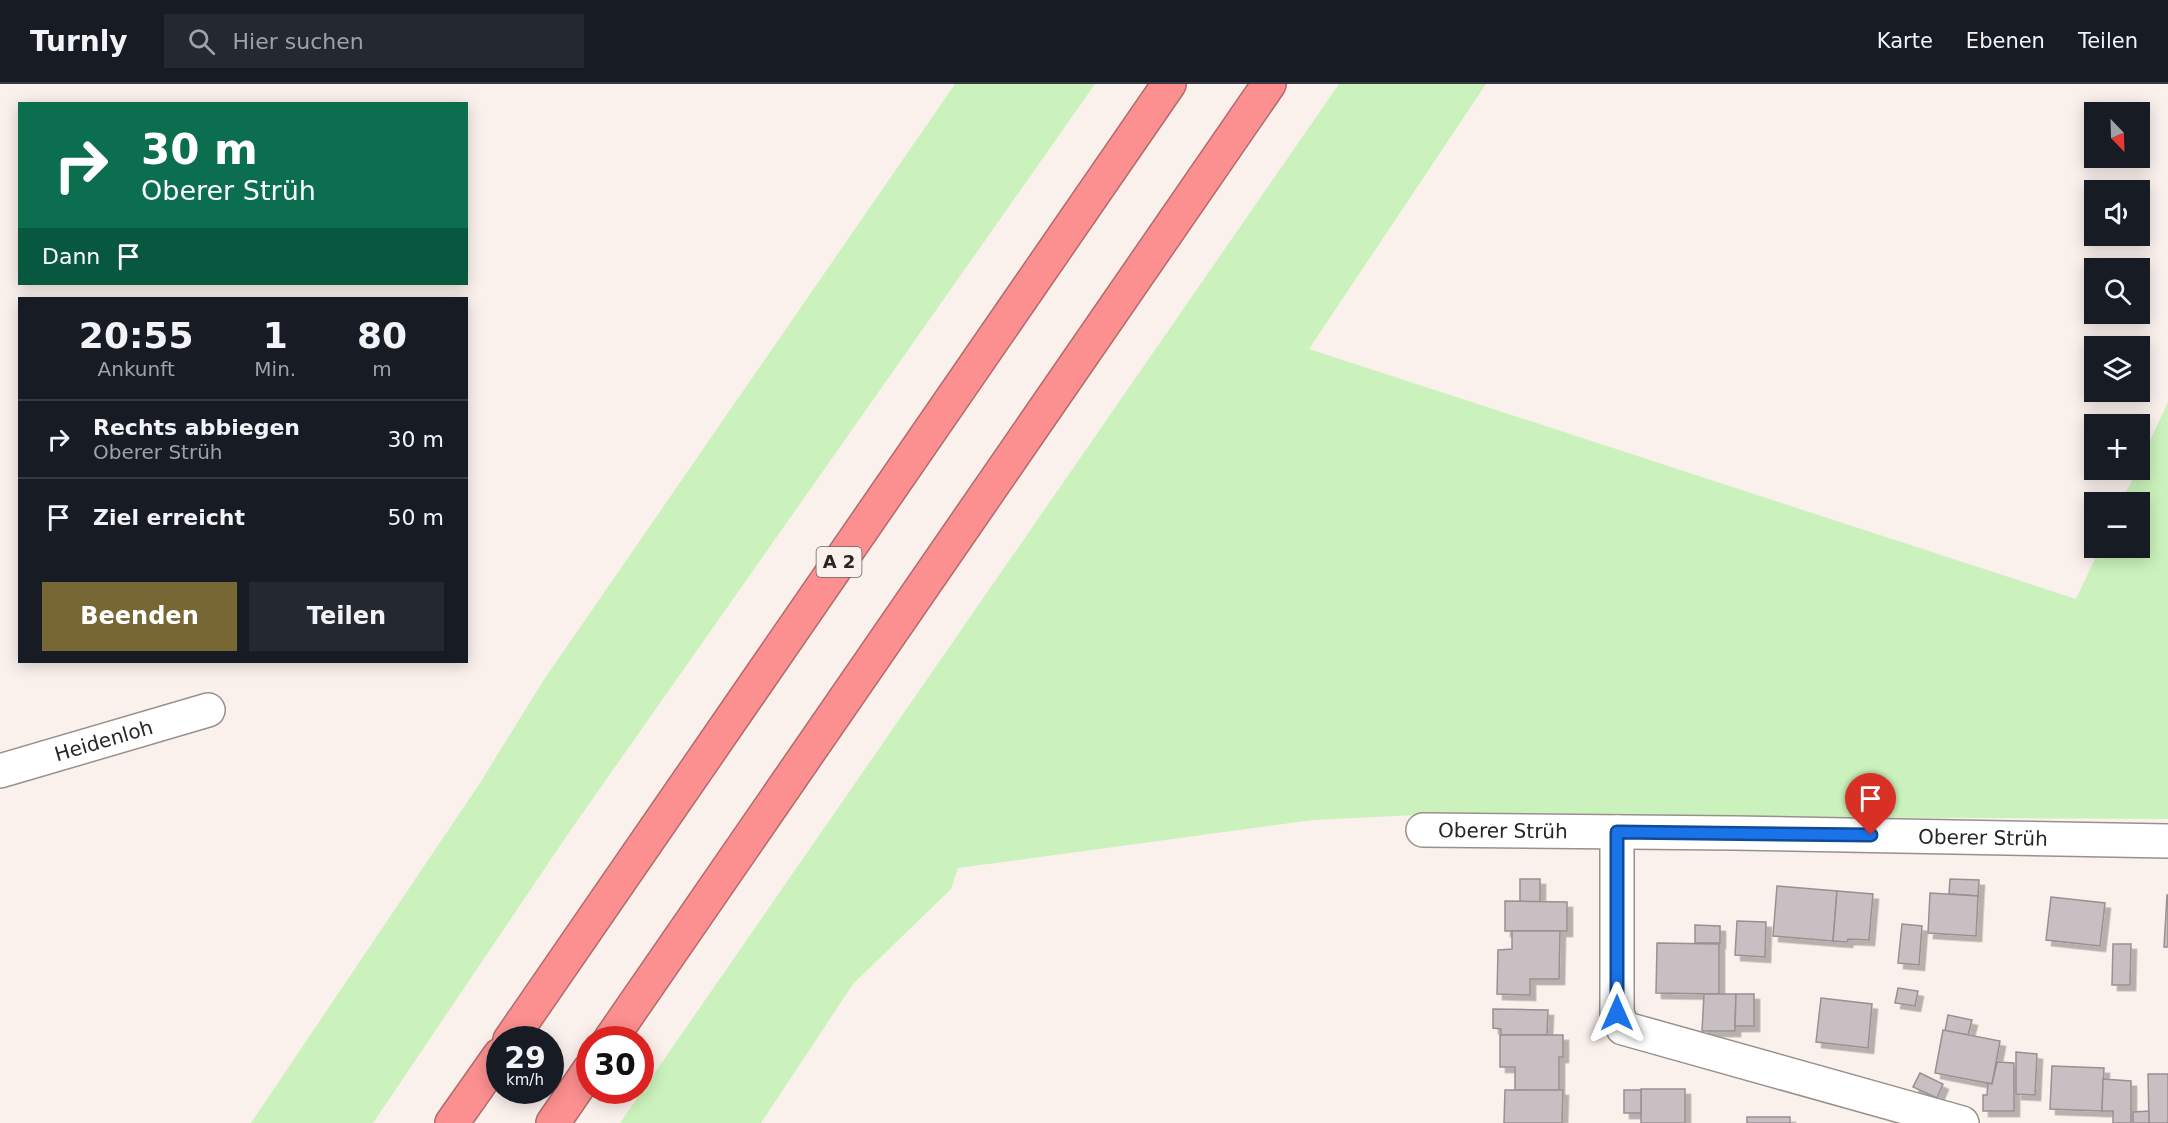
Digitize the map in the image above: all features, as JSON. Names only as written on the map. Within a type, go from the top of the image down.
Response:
[{"type":"highway","name":"A 2","points":[[520,1026],[1169,84]]},
{"type":"highway","points":[[620,1026],[1269,84]]},
{"type":"highway","points":[[452,1123],[486,1075]]},
{"type":"highway","points":[[553,1123],[576,1089]]},
{"type":"street","name":"Heidenloh","points":[[0,771],[208,710]]},
{"type":"street","name":"Oberer Strüh","points":[[1423,830],[2168,841]]},
{"type":"street","points":[[1617,832],[1617,1013],[1623,1028],[1962,1123]]},
{"type":"green space","points":[[955,84],[1095,84],[570,831],[373,1123],[251,1123],[480,783],[543,681]]},
{"type":"green space","points":[[1339,84],[1486,84],[1309,349],[2076,599],[2095,558],[2150,558],[2150,492],[2126,492],[2132,480],[2150,480],[2150,440],[2168,402],[2168,819],[1415,815],[1313,820],[958,868],[951,889],[853,984],[761,1123],[620,1123],[633,1104],[654,1104],[654,1074]]},
{"type":"building","points":[[1520,879],[1540,879],[1540,902],[1520,902]]},
{"type":"building","points":[[1950,879],[1979,880],[1978,896],[1949,894]]},
{"type":"building","points":[[1777,886],[1837,891],[1833,941],[1773,936]]},
{"type":"building","points":[[1837,891],[1873,894],[1869,940],[1833,941]]},
{"type":"building","points":[[1930,893],[1978,896],[1976,936],[1928,933]]},
{"type":"building","points":[[2167,895],[2168,947],[2164,947]]},
{"type":"building","points":[[2051,897],[2105,903],[2100,946],[2046,940]]},
{"type":"building","points":[[1505,901],[1567,902],[1567,931],[1505,931]]},
{"type":"building","points":[[1737,921],[1766,922],[1765,957],[1735,955]]},
{"type":"building","points":[[1902,924],[1922,926],[1919,965],[1898,963]]},
{"type":"building","points":[[1695,925],[1720,926],[1720,943],[1695,943]]},
{"type":"building","points":[[1512,931],[1560,931],[1559,979],[1530,979],[1530,995],[1497,994],[1498,950],[1512,949]]},
{"type":"building","points":[[1657,943],[1719,944],[1719,994],[1656,993]]},
{"type":"building","points":[[2113,944],[2131,944],[2130,985],[2112,985]]},
{"type":"building","points":[[1898,988],[1918,991],[1915,1006],[1895,1003]]},
{"type":"building","points":[[1704,994],[1736,994],[1735,1031],[1702,1031]]},
{"type":"building","points":[[1736,994],[1754,994],[1754,1026],[1735,1026]]},
{"type":"building","points":[[1821,998],[1872,1004],[1868,1048],[1816,1042]]},
{"type":"building","points":[[1493,1009],[1548,1010],[1547,1035],[1501,1035],[1501,1029],[1493,1028]]},
{"type":"building","points":[[1948,1015],[1972,1020],[1968,1035],[1945,1031]]},
{"type":"building","points":[[1943,1030],[2000,1041],[1992,1084],[1935,1073]]},
{"type":"building","points":[[1500,1035],[1563,1035],[1563,1057],[1559,1057],[1559,1091],[1515,1090],[1515,1067],[1500,1067]]},
{"type":"building","points":[[2016,1052],[2037,1054],[2035,1095],[2016,1094]]},
{"type":"building","points":[[1997,1062],[2014,1063],[2014,1111],[1983,1111],[1983,1095],[1987,1095],[1988,1083],[1992,1084]]},
{"type":"building","points":[[2052,1066],[2104,1068],[2102,1111],[2050,1109]]},
{"type":"building","points":[[1920,1073],[1943,1084],[1937,1098],[1913,1087]]},
{"type":"building","points":[[2148,1074],[2168,1074],[2168,1123],[2149,1123]]},
{"type":"building","points":[[2103,1079],[2131,1081],[2131,1123],[2113,1123],[2113,1111],[2102,1111]]},
{"type":"building","points":[[1641,1089],[1685,1089],[1685,1123],[1641,1123]]},
{"type":"building","points":[[1505,1090],[1563,1090],[1562,1123],[1504,1123]]},
{"type":"building","points":[[1624,1090],[1641,1090],[1641,1113],[1624,1113]]},
{"type":"building","points":[[2149,1111],[2149,1123],[2133,1123],[2133,1112]]},
{"type":"building","points":[[1747,1117],[1790,1117],[1790,1123],[1747,1123]]},
{"type":"route","points":[[1617,1013],[1617,832],[1871,835]]}]
